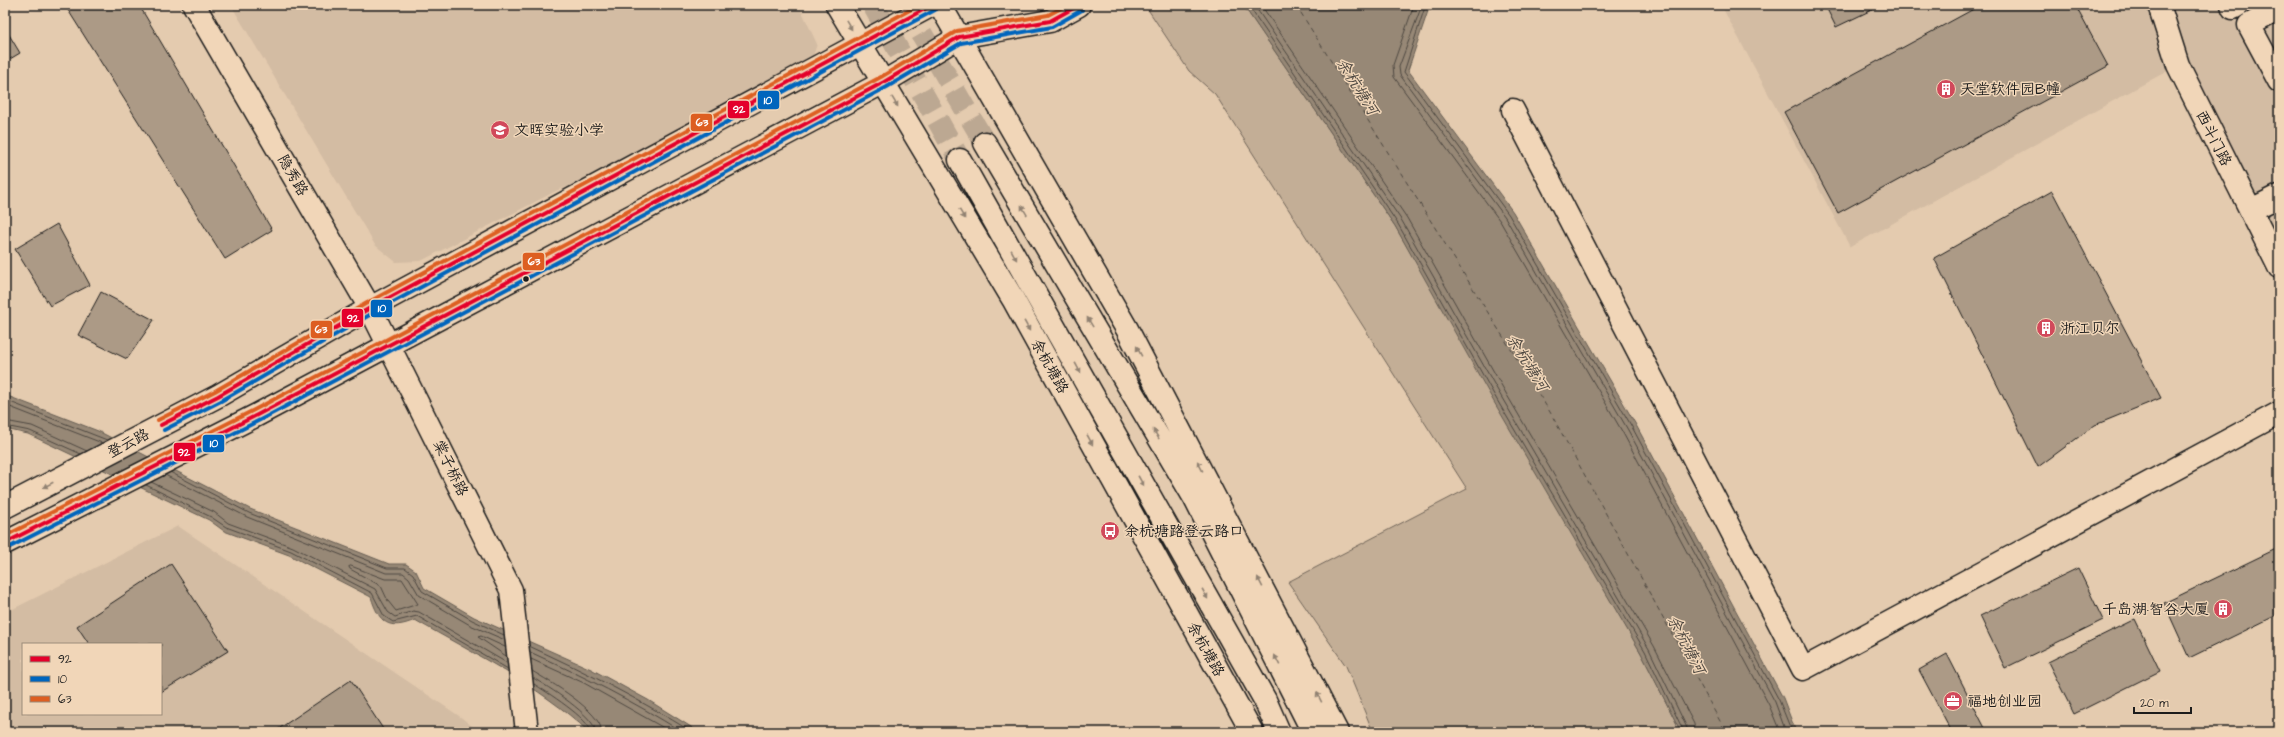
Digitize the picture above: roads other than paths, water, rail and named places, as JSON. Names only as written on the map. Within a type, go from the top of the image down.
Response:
[{"type":"main road","name":"隐秀路","points":[[194,5],[370,308],[390,346]]},
{"type":"main road","name":"余杭塘路","points":[[837,5],[1012,299],[1252,732]]},
{"type":"main road","name":"登云路","points":[[5,507],[218,396],[370,308],[932,5]]},
{"type":"main road","points":[[940,5],[1127,329],[1337,732]]},
{"type":"main road","points":[[5,544],[257,416],[390,346],[884,82],[959,37],[1050,21],[1079,5]]},
{"type":"main road","name":"西斗门路","points":[[2158,5],[2178,65],[2279,267]]},
{"type":"main road","points":[[2232,5],[2233,8],[2238,5]]},
{"type":"main road","points":[[2279,8],[2249,25],[2279,81]]},
{"type":"main road","points":[[1513,110],[1803,669],[2279,413]]},
{"type":"main road","points":[[985,143],[1195,500],[1314,732]]},
{"type":"main road","name":"余杭塘路","points":[[960,160],[1265,700],[1279,732]]},
{"type":"main road","points":[[2251,210],[2279,196]]},
{"type":"main road","name":"棠子桥路","points":[[390,346],[511,590],[527,732]]},
{"type":"water","name":"余杭塘河","points":[[1243,5],[1439,5],[1428,11],[1408,70],[1513,212],[1636,425],[1783,698],[1796,732],[1681,732],[1641,653],[1494,402],[1395,226]]},
{"type":"water","points":[[5,395],[98,431],[250,509],[389,564],[406,564],[416,571],[424,588],[474,617],[591,669],[648,700],[699,732],[589,732],[570,715],[528,685],[415,620],[398,625],[386,622],[378,613],[371,597],[289,555],[224,531],[209,520],[28,434],[5,429]]},
{"type":"tunnel","points":[[873,5],[960,160]]},
{"type":"tunnel","points":[[905,5],[985,143]]},
{"type":"place","name":"天堂软件园B幢","points":[[1946,89]]},
{"type":"place","name":"文晖实验小学","points":[[500,130]]},
{"type":"place","name":"浙江贝尔","points":[[2046,328]]},
{"type":"place","name":"余杭塘路登云路口","points":[[1110,531]]},
{"type":"place","name":"千岛湖·智谷大厦","points":[[2223,609]]},
{"type":"place","name":"福地创业园","points":[[1953,701]]}]
